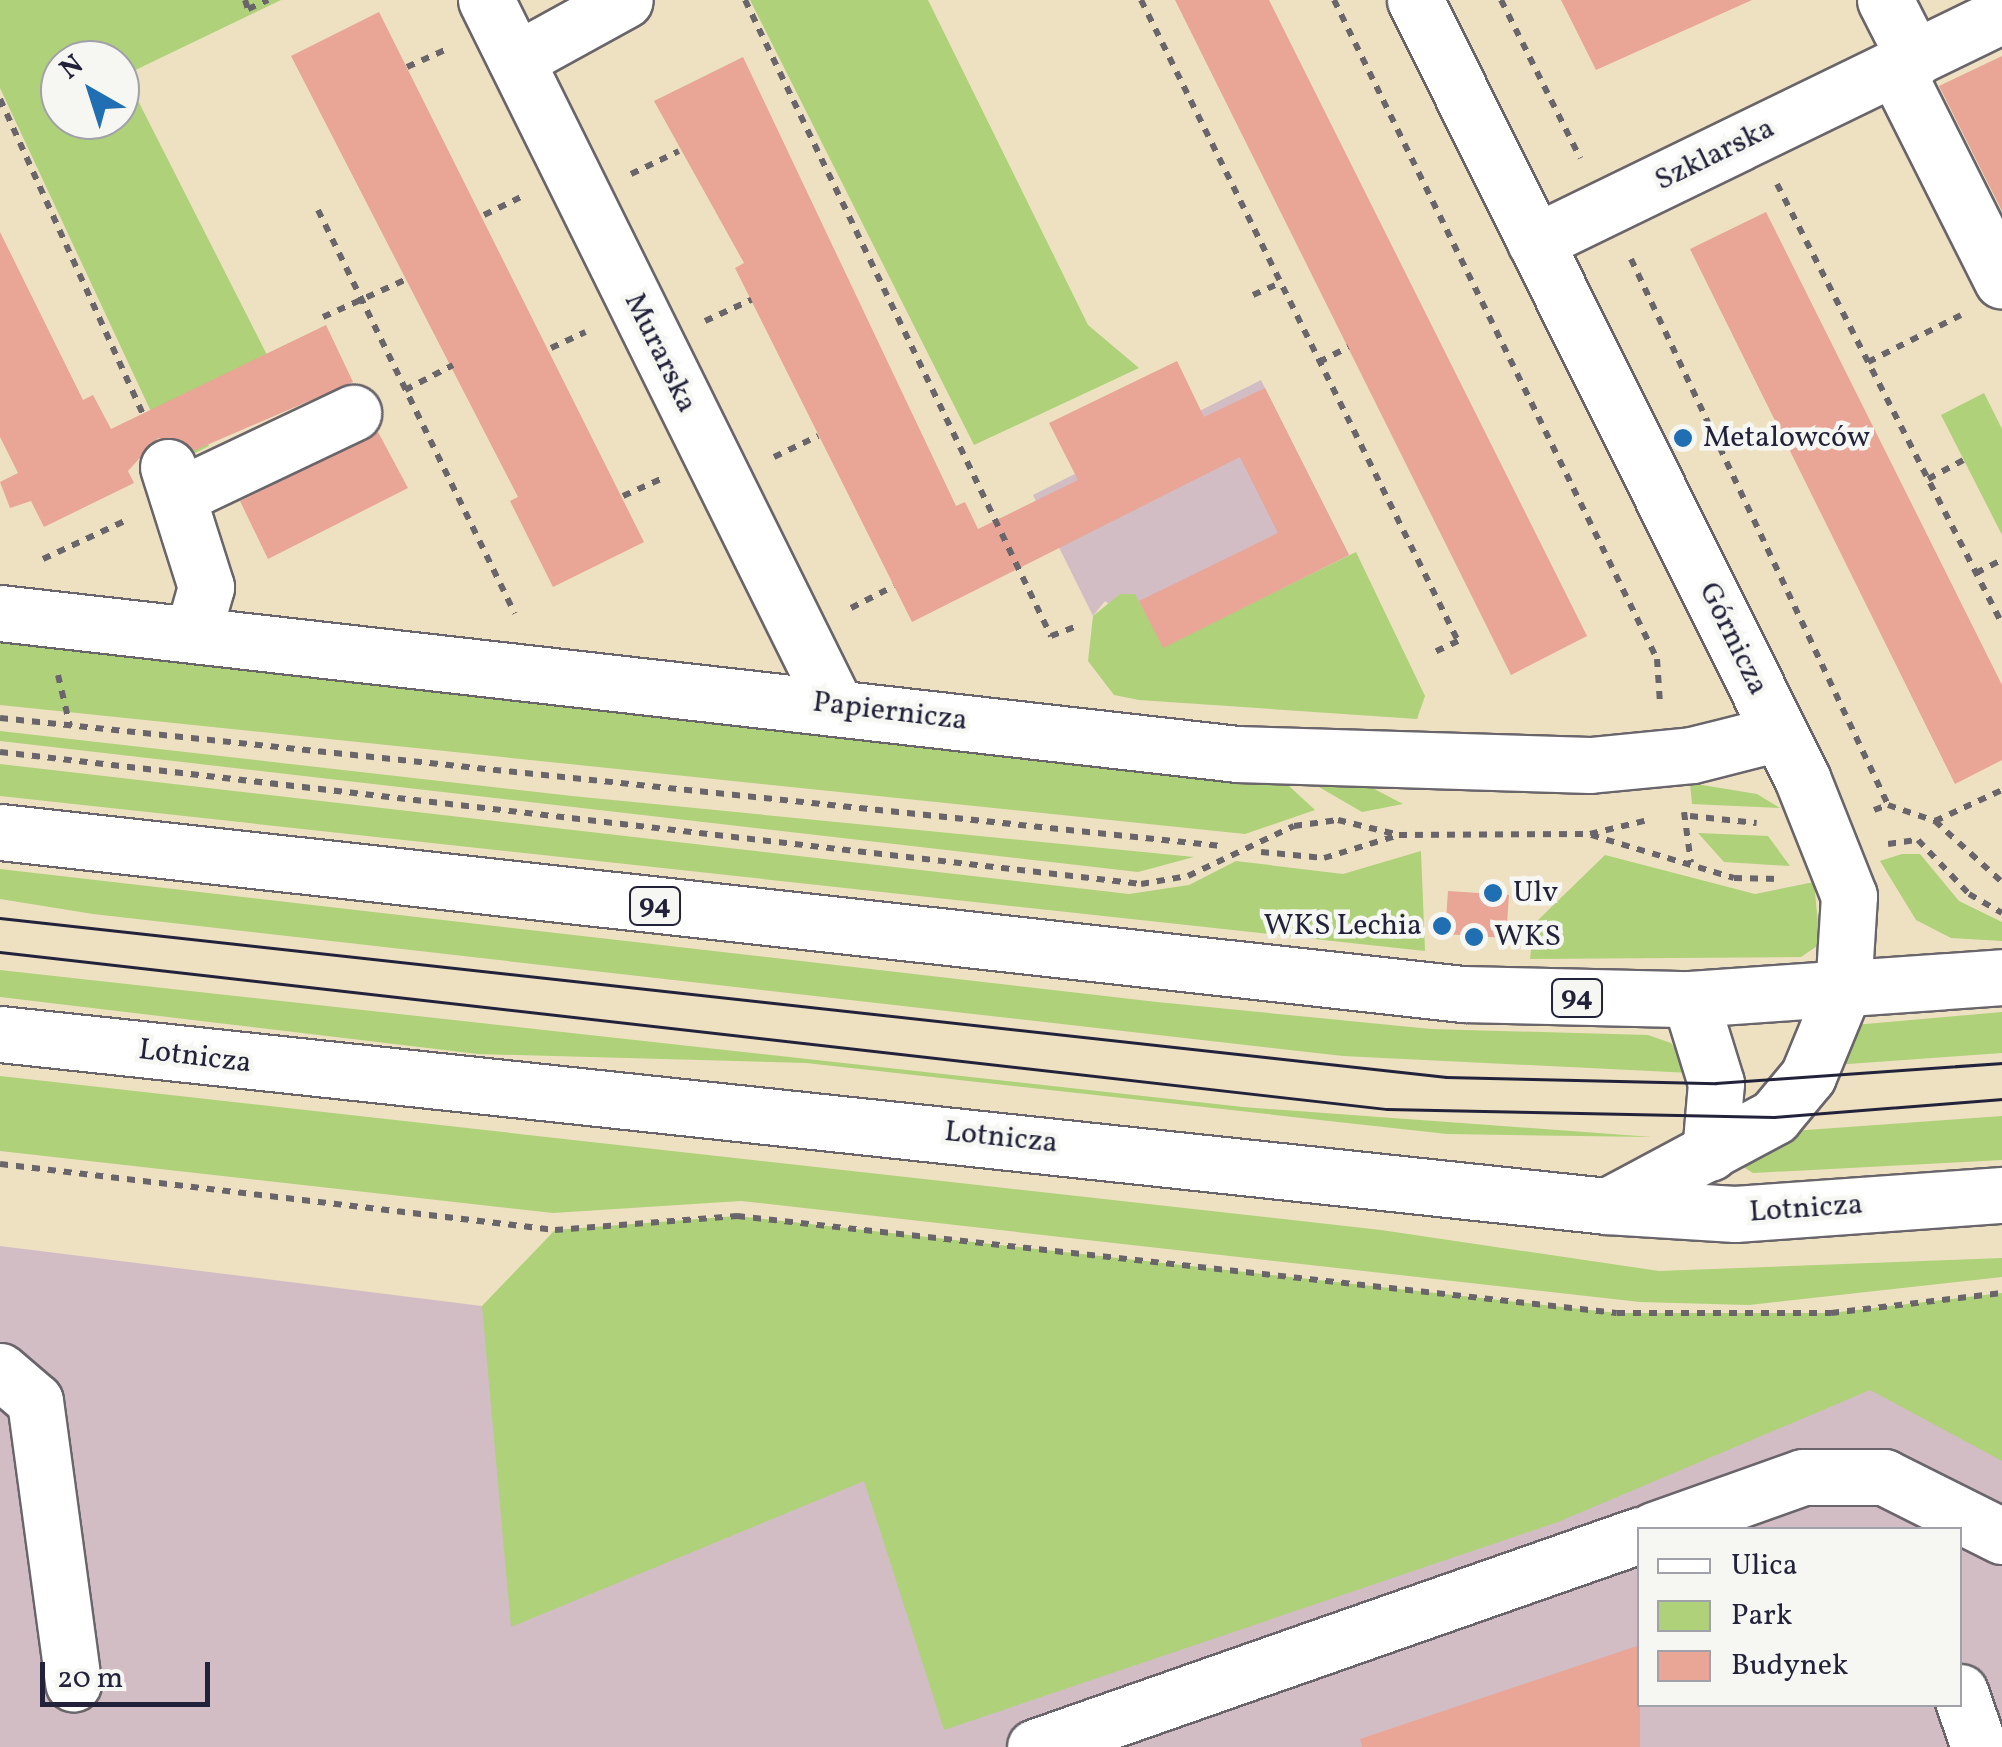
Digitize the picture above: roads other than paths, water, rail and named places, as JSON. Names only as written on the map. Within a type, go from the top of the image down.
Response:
[{"type":"street","points":[[516,60],[626,0]]},
{"type":"street","name":"Górnicza","points":[[1415,0],[1780,733],[1849,896],[1843,992],[1833,1034],[1797,1090],[1774,1117],[1607,1206]]},
{"type":"street","points":[[1885,0],[1985,296]]},
{"type":"street","name":"Szklarska","points":[[1535,242],[2002,15]]},
{"type":"street","name":"Murarska","points":[[474,20],[516,60],[835,705]]},
{"type":"street","points":[[194,633],[206,587],[173,482],[353,413]]},
{"type":"street","name":"Papiernicza","points":[[14,590],[194,633],[1238,754],[1615,764],[1780,733]]},
{"type":"street","name":"94","points":[[0,832],[1310,982],[1690,1000],[1843,992],[2002,976]]},
{"type":"street","points":[[1690,1000],[1716,1084],[1710,1152]]},
{"type":"street","name":"Lotnicza","points":[[0,1034],[1607,1206],[1735,1214],[2002,1195]]},
{"type":"street","points":[[0,1372],[35,1401],[72,1684]]},
{"type":"street","points":[[1662,1527],[1804,1477],[1884,1477],[2002,1536]]},
{"type":"street","points":[[1884,1477],[1901,1527]]},
{"type":"street","points":[[1035,1747],[1637,1536]]},
{"type":"street","points":[[1962,1698],[1979,1747]]},
{"type":"tram line","points":[[0,918],[1446,1077],[1716,1083],[2002,1063]]},
{"type":"tram line","points":[[0,952],[1387,1109],[1774,1117],[2002,1099]]},
{"type":"place","name":"Metalowców","points":[[1683,438]]},
{"type":"place","name":"Ulv","points":[[1493,893]]},
{"type":"place","name":"WKS Lechia","points":[[1442,926]]},
{"type":"place","name":"WKS","points":[[1474,937]]}]
